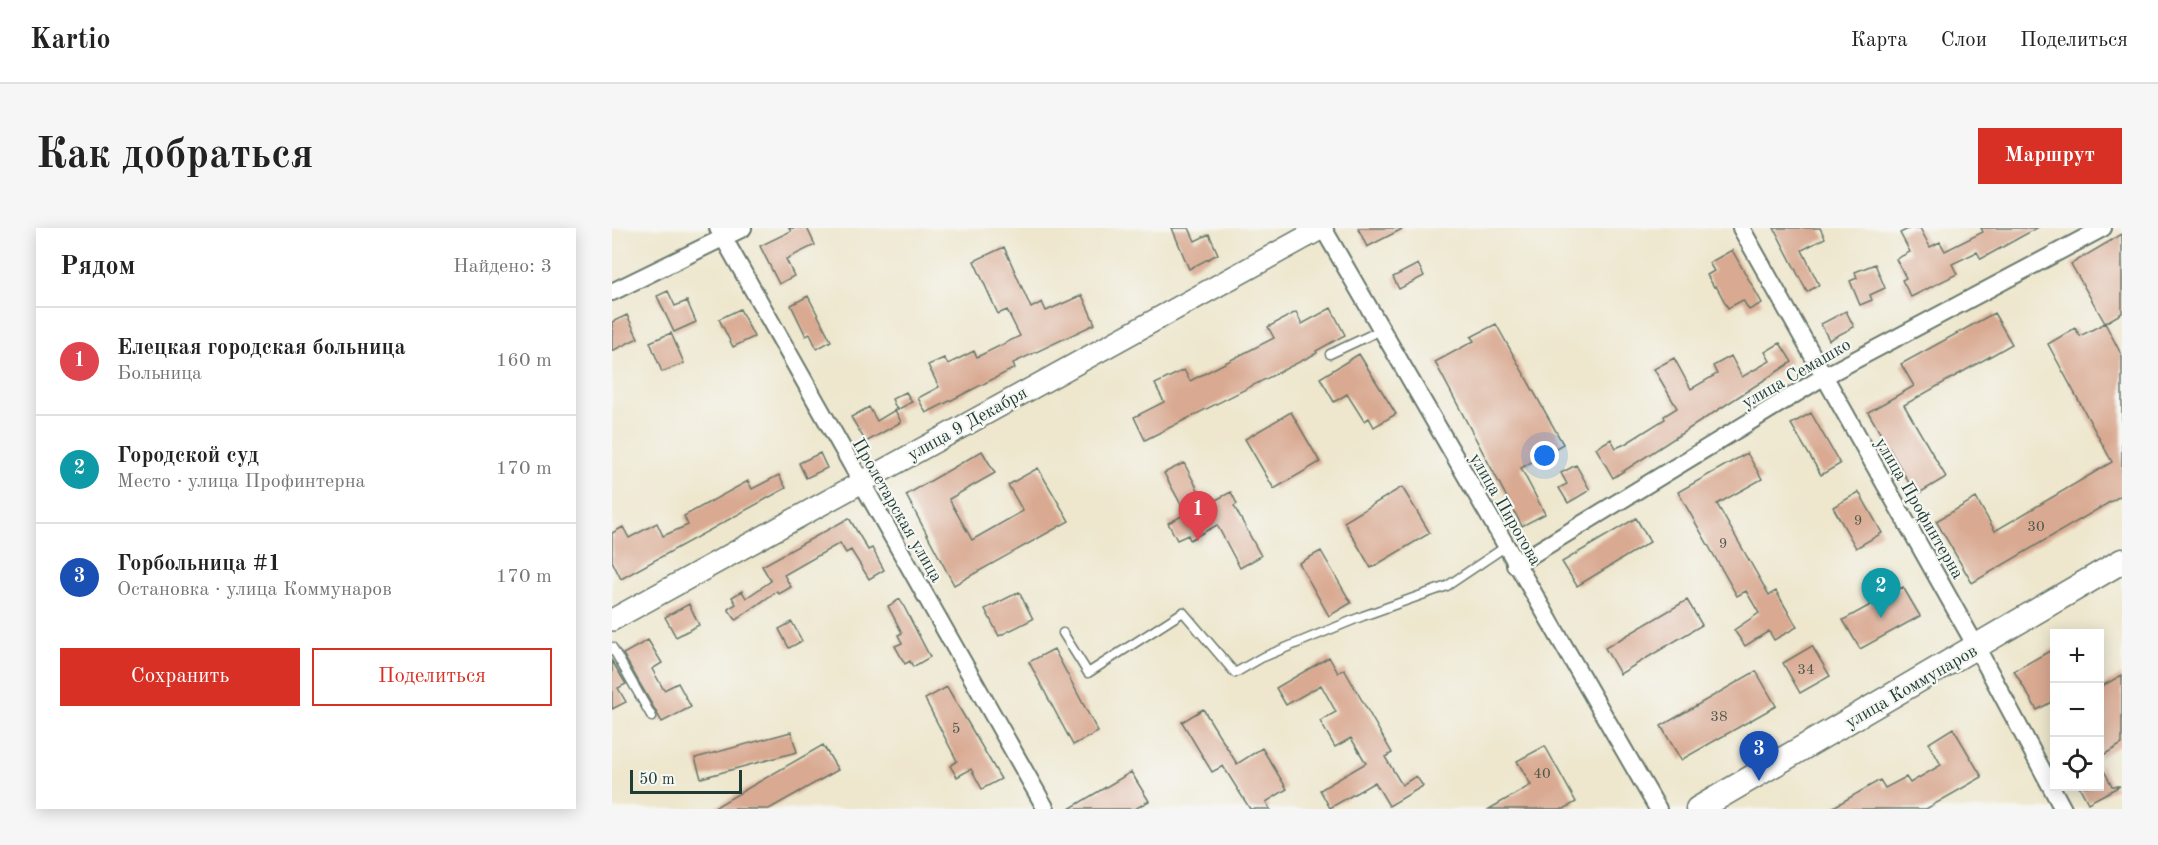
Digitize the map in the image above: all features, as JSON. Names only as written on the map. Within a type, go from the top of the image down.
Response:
[{"type":"main road","name":"улица Коммунаров","points":[[1698,809],[1977,648],[2122,561]]},
{"type":"street","points":[[612,292],[721,233],[743,228]]},
{"type":"street","name":"улица Пирогова","points":[[1322,228],[1658,809]]},
{"type":"street","name":"улица 9 Декабря","points":[[612,620],[1322,228]]},
{"type":"street","name":"улица Профинтерна","points":[[1741,228],[1977,648],[2063,809]]},
{"type":"street","name":"улица Семашко","points":[[1515,565],[1823,377],[2103,228]]},
{"type":"street","name":"Пролетарская улица","points":[[721,233],[1046,809]]},
{"type":"lane","points":[[1330,354],[1381,330]]},
{"type":"lane","points":[[1063,633],[1088,673],[1183,612],[1235,673],[1261,658],[1363,616],[1447,586],[1505,547]]},
{"type":"lane","points":[[612,647],[652,717]]},
{"type":"building","points":[[789,228],[807,228],[815,245],[786,259],[794,276],[779,284],[760,246],[791,231]]},
{"type":"building","points":[[1172,228],[1189,228],[1195,241],[1209,234],[1218,254],[1189,269]]},
{"type":"building","points":[[1358,228],[1404,228],[1367,247]]},
{"type":"building","points":[[1774,228],[1820,228],[1825,238],[1802,250],[1819,285],[1807,292]]},
{"type":"building","points":[[1910,228],[1920,228],[1930,247],[1940,242],[1945,251],[1983,232],[1981,228],[2037,228],[1981,259],[1977,252],[1952,264],[1957,274],[1911,297],[1902,280],[1906,278],[1896,259],[1910,252],[1900,233]]},
{"type":"building","points":[[2122,234],[2122,313],[2105,323],[2071,264]]},
{"type":"building","points":[[1004,247],[1031,308],[1042,302],[1046,311],[1082,295],[1095,324],[1013,363],[1015,368],[926,413],[918,398],[939,387],[928,365],[944,358],[948,364],[974,351],[977,357],[1020,336],[1007,310],[998,314],[974,261]]},
{"type":"building","points":[[1732,250],[1762,303],[1749,310],[1743,300],[1728,308],[1707,275],[1714,271],[1709,263]]},
{"type":"building","points":[[1418,264],[1424,276],[1399,289],[1393,277]]},
{"type":"building","points":[[1875,264],[1885,288],[1870,295],[1872,300],[1860,305],[1850,281],[1857,278],[1855,272]]},
{"type":"building","points":[[668,291],[675,306],[687,301],[696,322],[674,332],[657,296]]},
{"type":"building","points":[[808,296],[831,341],[817,349],[810,334],[806,336],[791,305]]},
{"type":"building","points":[[1331,308],[1345,335],[1316,351],[1317,353],[1145,440],[1134,417],[1164,402],[1155,384],[1184,370],[1190,381],[1274,338],[1268,327],[1296,312],[1302,324]]},
{"type":"building","points":[[740,309],[754,337],[733,347],[719,319]]},
{"type":"building","points":[[1846,311],[1854,327],[1829,340],[1821,324]]},
{"type":"building","points":[[1994,313],[2012,344],[1904,405],[1946,477],[1916,495],[1868,412],[1914,386],[1901,364]]},
{"type":"building","points":[[627,315],[638,338],[612,351],[612,322]]},
{"type":"building","points":[[2105,323],[2122,356],[2122,495],[1972,583],[1936,521],[1976,498],[1995,531],[2112,462],[2048,344],[2075,328],[2080,336]]},
{"type":"building","points":[[1496,324],[1563,444],[1521,468],[1545,514],[1522,526],[1435,362],[1474,341],[1471,337]]},
{"type":"building","points":[[671,333],[684,363],[662,372],[650,342]]},
{"type":"building","points":[[1780,343],[1792,362],[1613,478],[1596,448],[1611,439],[1616,448],[1625,444],[1665,419],[1664,416],[1677,408],[1654,369],[1674,358],[1691,389],[1717,374],[1713,366],[1731,356],[1742,377],[1770,361],[1765,352]]},
{"type":"building","points":[[1359,354],[1396,414],[1374,427],[1369,418],[1364,421],[1347,394],[1334,402],[1320,378]]},
{"type":"building","points":[[906,392],[912,402],[897,410],[892,399]]},
{"type":"building","points":[[869,407],[877,421],[895,410],[901,422],[866,442],[851,417]]},
{"type":"building","points":[[1291,412],[1320,462],[1274,489],[1245,439]]},
{"type":"building","points":[[1811,413],[1840,464],[1821,475],[1791,424]]},
{"type":"building","points":[[982,451],[995,473],[949,499],[972,540],[1023,511],[1008,485],[1038,468],[1069,521],[954,585],[906,495]]},
{"type":"building","points":[[820,453],[827,468],[806,478],[799,463]]},
{"type":"building","points":[[1747,453],[1762,479],[1717,504],[1769,595],[1776,591],[1797,627],[1774,640],[1769,631],[1745,646],[1734,630],[1759,613],[1746,591],[1737,596],[1678,492]]},
{"type":"building","points":[[1184,463],[1206,505],[1231,492],[1237,504],[1234,506],[1261,556],[1240,568],[1217,525],[1190,540],[1188,535],[1177,540],[1168,523],[1186,514],[1164,473]]},
{"type":"building","points":[[1576,465],[1590,490],[1568,503],[1559,488],[1567,484],[1561,473]]},
{"type":"building","points":[[779,475],[786,488],[621,579],[612,561],[612,533],[623,527],[629,538],[657,523],[663,536],[688,525],[684,516],[748,481],[752,489]]},
{"type":"building","points":[[1402,487],[1430,533],[1371,568],[1344,522]]},
{"type":"building","points":[[1859,492],[1882,533],[1856,548],[1833,507]]},
{"type":"building","points":[[849,518],[868,550],[872,548],[884,570],[869,579],[851,550],[846,553],[840,543],[784,575],[791,587],[779,594],[777,591],[736,620],[728,609],[736,604],[732,597],[742,591],[746,598],[771,581],[762,566]]},
{"type":"building","points":[[1636,518],[1650,542],[1577,586],[1562,562]]},
{"type":"building","points":[[1321,551],[1351,603],[1329,616],[1299,563]]},
{"type":"building","points":[[1903,587],[1920,616],[1860,649],[1843,620]]},
{"type":"building","points":[[1019,592],[1033,619],[999,636],[985,609]]},
{"type":"building","points":[[900,599],[930,657],[913,667],[910,661],[905,664],[895,646],[902,643],[898,635],[902,633],[888,606]]},
{"type":"building","points":[[1687,600],[1702,625],[1620,674],[1605,648]]},
{"type":"building","points":[[689,604],[699,625],[676,637],[665,617]]},
{"type":"building","points":[[792,622],[802,641],[789,648],[779,629]]},
{"type":"building","points":[[648,640],[662,663],[652,669],[664,690],[678,683],[691,707],[662,722],[623,654]]},
{"type":"building","points":[[1812,646],[1830,676],[1800,693],[1783,663]]},
{"type":"building","points":[[1054,649],[1098,732],[1073,745],[1029,662]]},
{"type":"building","points":[[2050,651],[2050,703],[2037,710],[2014,671]]},
{"type":"building","points":[[1329,657],[1338,673],[1344,669],[1392,753],[1385,757],[1402,785],[1416,776],[1423,786],[1389,806],[1375,782],[1330,808],[1320,790],[1366,763],[1351,738],[1335,747],[1320,721],[1336,712],[1321,685],[1286,705],[1276,688]]},
{"type":"building","points":[[612,661],[626,684],[618,688],[626,702],[612,709]]},
{"type":"building","points":[[1756,671],[1776,706],[1681,760],[1661,726]]},
{"type":"building","points":[[2122,675],[2122,744],[2104,755],[2104,737],[2104,685]]},
{"type":"building","points":[[947,687],[1001,779],[982,789],[971,769],[957,777],[950,766],[957,761],[925,699]]},
{"type":"building","points":[[1203,709],[1237,764],[1262,748],[1287,789],[1266,802],[1270,809],[1250,809],[1223,766],[1212,772],[1182,722]]},
{"type":"building","points":[[1953,728],[1982,777],[1926,809],[1830,809],[1880,780],[1885,788],[1906,777],[1910,783],[1941,765],[1929,743]]},
{"type":"building","points":[[791,732],[797,752],[701,778],[695,758]]},
{"type":"building","points":[[823,745],[838,770],[769,809],[712,809]]},
{"type":"building","points":[[1545,746],[1576,802],[1564,809],[1489,809],[1531,785],[1517,761]]},
{"type":"building","points":[[2104,771],[2112,786],[2120,786],[2088,803],[2082,791],[2104,791]]},
{"type":"building","points":[[1131,772],[1149,801],[1135,809],[1069,809]]},
{"type":"place","name":"Елецкая городская больница","points":[[1198,541]]},
{"type":"place","name":"Городской суд","points":[[1881,618]]},
{"type":"place","name":"Горбольница #1","points":[[1759,781]]}]
